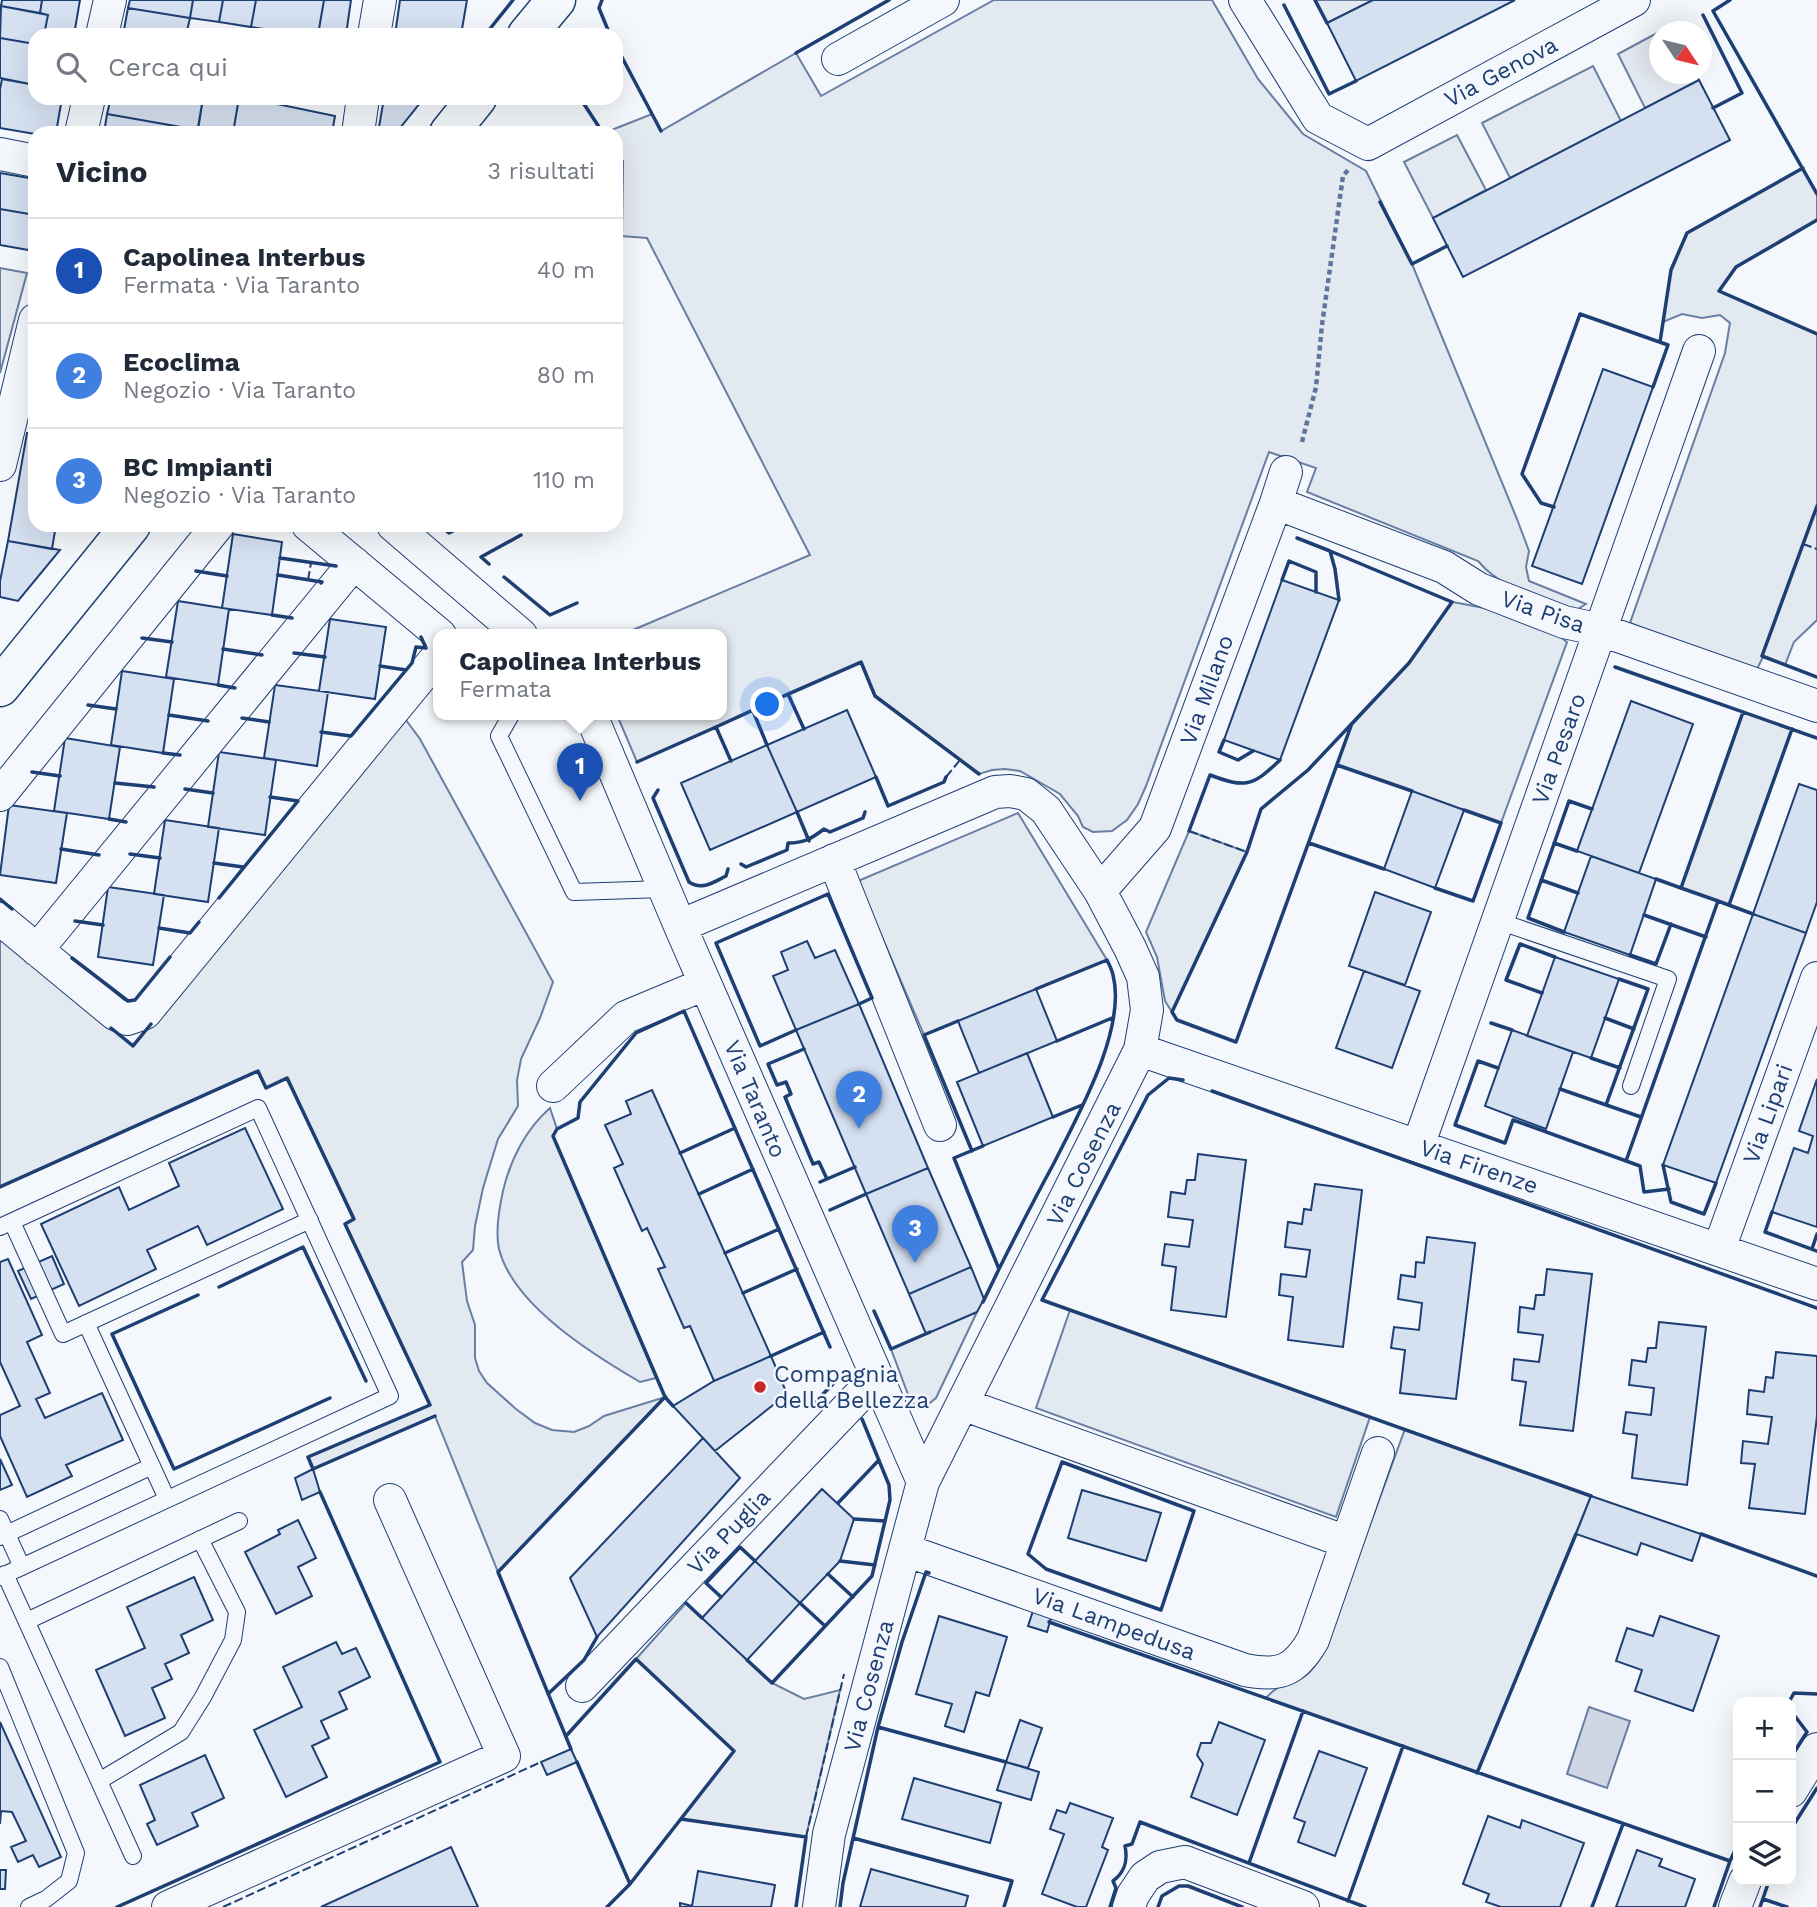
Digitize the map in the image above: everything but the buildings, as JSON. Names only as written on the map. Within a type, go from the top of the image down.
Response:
[{"type":"street","points":[[104,28],[110,0]]},
{"type":"street","points":[[375,28],[380,0]]},
{"type":"street","points":[[533,28],[556,0]]},
{"type":"street","points":[[838,59],[943,0]]},
{"type":"street","points":[[1245,0],[1318,118],[1368,144]]},
{"type":"street","name":"Via Genova","points":[[1368,144],[1633,0]]},
{"type":"street","points":[[83,126],[87,105]]},
{"type":"street","points":[[359,126],[362,105]]},
{"type":"street","points":[[455,126],[471,105]]},
{"type":"street","points":[[0,154],[28,160]]},
{"type":"street","name":"Via Pesaro","points":[[1418,1146],[1699,351]]},
{"type":"street","points":[[0,465],[28,352]]},
{"type":"street","name":"Via Milano","points":[[1100,891],[1155,828],[1286,472]]},
{"type":"street","name":"Via Pisa","points":[[1276,503],[1444,567],[1479,589],[1564,622],[1601,630],[1817,706]]},
{"type":"street","points":[[0,687],[125,532]]},
{"type":"street","points":[[0,795],[212,532]]},
{"type":"street","points":[[316,532],[433,629]]},
{"type":"street","points":[[401,532],[514,629]]},
{"type":"street","points":[[37,950],[354,563]]},
{"type":"street","points":[[0,919],[115,1014],[127,1019],[145,1013],[433,662]]},
{"type":"street","name":"Via Taranto","points":[[592,720],[923,1482]]},
{"type":"street","name":"Via Cosenza","points":[[680,926],[995,792],[1010,791],[1026,794],[1046,810],[1100,891],[1143,977],[1147,1010],[1140,1050],[923,1482],[829,1834],[819,1907]]},
{"type":"street","points":[[834,860],[940,1125]]},
{"type":"street","name":"Via Lipari","points":[[1719,1249],[1817,978]]},
{"type":"street","points":[[552,1086],[626,1017],[705,984]]},
{"type":"street","name":"Via Firenze","points":[[1140,1050],[1817,1284]]},
{"type":"street","name":"Via Puglia","points":[[582,1686],[876,1378]]},
{"type":"street","points":[[962,1404],[1347,1542],[1378,1453]]},
{"type":"street","points":[[168,1907],[504,1756],[390,1500]]},
{"type":"street","name":"Via Lampedusa","points":[[905,1550],[1245,1670],[1265,1674],[1294,1666],[1314,1640],[1347,1542]]},
{"type":"street","points":[[1796,1783],[1817,1749]]},
{"type":"street","points":[[1129,1907],[1144,1877],[1160,1867],[1185,1862],[1303,1907]]},
{"type":"street","points":[[1735,1907],[1743,1886]]},
{"type":"lane","points":[[508,720],[499,736],[574,892],[664,889]]},
{"type":"lane","points":[[1498,921],[1668,979],[1631,1086]]},
{"type":"lane","points":[[133,1856],[3,1576],[390,1396],[310,1220],[258,1108],[6,1224],[63,1334],[310,1220]]},
{"type":"lane","points":[[86,1323],[167,1499]]},
{"type":"lane","points":[[22,1567],[2,1530],[152,1466]]},
{"type":"lane","points":[[26,1621],[239,1521]]},
{"type":"lane","points":[[99,1781],[181,1732],[233,1640],[237,1612],[200,1539]]},
{"type":"lane","points":[[0,1667],[76,1853],[69,1881],[46,1899],[29,1907]]},
{"type":"path","points":[[1286,472],[1303,440],[1316,387],[1343,176],[1368,144]]},
{"type":"shaded area","points":[[994,0],[1212,0],[1258,79],[1303,134],[1366,171],[1412,264],[1517,519],[1529,551],[1526,567],[1529,581],[1586,604],[1573,612],[1535,598],[1498,579],[1478,561],[1307,492],[1316,468],[1269,452],[1146,786],[1127,820],[1112,831],[1093,832],[1083,827],[1078,816],[1060,794],[1020,771],[1005,769],[979,774],[875,696],[861,663],[637,762],[619,720],[727,720],[727,629],[635,629],[810,555],[647,238],[623,236],[622,126],[652,114],[661,131],[796,53],[821,96]]},
{"type":"shaded area","points":[[1315,0],[1373,0],[1327,23]]},
{"type":"shaded area","points":[[1649,37],[1649,84],[1691,84],[1645,108],[1618,54]]},
{"type":"shaded area","points":[[1593,66],[1621,121],[1510,178],[1482,123]]},
{"type":"shaded area","points":[[1457,135],[1486,190],[1433,218],[1404,162]]},
{"type":"shaded area","points":[[1803,168],[1817,194],[1817,220],[1736,267],[1719,291],[1817,334],[1817,620],[1794,642],[1785,665],[1763,657],[1755,673],[1630,623],[1725,353],[1730,323],[1720,315],[1702,318],[1682,314],[1663,322],[1671,270],[1687,233]]},
{"type":"shaded area","points":[[0,268],[27,273],[0,373]]},
{"type":"shaded area","points":[[1452,602],[1527,620],[1567,642],[1501,823],[1337,765],[1351,726],[1409,663]]},
{"type":"shaded area","points":[[1743,712],[1792,729],[1729,905],[1681,888]]},
{"type":"shaded area","points":[[403,716],[420,739],[553,982],[521,1059],[517,1080],[518,1106],[498,1139],[483,1188],[473,1250],[462,1262],[467,1301],[475,1325],[475,1358],[479,1371],[487,1383],[516,1409],[535,1423],[552,1430],[574,1432],[604,1416],[665,1397],[498,1572],[435,1416],[313,1469],[308,1457],[430,1405],[345,1224],[353,1219],[288,1078],[266,1088],[257,1071],[0,1187],[0,937],[133,1045]]},
{"type":"shaded area","points":[[1018,813],[1107,960],[924,1035],[858,881]]},
{"type":"shaded area","points":[[1189,831],[1247,852],[1172,1012],[1165,1001],[1157,957],[1146,932]]},
{"type":"shaded area","points":[[550,1108],[557,1129],[553,1136],[656,1378],[640,1382],[578,1342],[537,1308],[507,1270],[497,1235],[503,1191],[510,1168],[526,1135]]},
{"type":"shaded area","points":[[1070,1310],[1370,1417],[1336,1517],[1036,1408]]},
{"type":"shaded area","points":[[977,1312],[936,1398],[926,1406],[915,1406],[891,1349]]},
{"type":"shaded area","points":[[1405,1429],[1591,1496],[1477,1773],[1266,1698],[1279,1687],[1305,1676],[1322,1656]]},
{"type":"shaded area","points":[[686,1603],[772,1683],[804,1699],[840,1690],[806,1837],[681,1819],[734,1751],[636,1659]]},
{"type":"shaded area","points":[[1589,1707],[1630,1721],[1607,1788],[1567,1774]]},
{"type":"fence","points":[[1803,544],[1817,549]]},
{"type":"fence","points":[[308,580],[311,563]]},
{"type":"fence","points":[[946,777],[960,760]]},
{"type":"fence","points":[[1189,831],[1247,852]]},
{"type":"fence","points":[[806,1837],[844,1674]]},
{"type":"fence","points":[[223,1907],[541,1762]]},
{"type":"wall","points":[[491,28],[513,0]]},
{"type":"wall","points":[[602,0],[599,8],[607,28]]},
{"type":"wall","points":[[796,53],[889,0]]},
{"type":"wall","points":[[1315,0],[1327,23]]},
{"type":"wall","points":[[1730,0],[1713,11],[1817,194]]},
{"type":"wall","points":[[1284,5],[1329,94],[1356,81]]},
{"type":"wall","points":[[1703,15],[1742,93],[1713,108]]},
{"type":"wall","points":[[623,59],[661,131]]},
{"type":"wall","points":[[585,105],[598,126]]},
{"type":"wall","points":[[1660,342],[1671,270],[1687,233],[1803,168]]},
{"type":"wall","points":[[1380,202],[1412,264],[1447,246]]},
{"type":"wall","points":[[1817,220],[1736,267],[1719,291],[1817,334]]},
{"type":"wall","points":[[1554,507],[1541,503],[1522,474],[1580,314],[1668,345],[1653,387]]},
{"type":"wall","points":[[1817,506],[1762,656],[1817,677]]},
{"type":"wall","points":[[489,564],[481,557],[521,535]]},
{"type":"wall","points":[[1297,538],[1330,551],[1339,600]]},
{"type":"wall","points":[[1330,551],[1452,602],[1409,663],[1308,770],[1261,809],[1247,852],[1172,1012],[1177,1020],[1236,1042],[1351,726]]},
{"type":"wall","points":[[280,558],[336,566]]},
{"type":"wall","points":[[1282,580],[1289,561],[1316,572],[1316,592]]},
{"type":"wall","points":[[196,571],[227,576]]},
{"type":"wall","points":[[278,575],[321,583]]},
{"type":"wall","points":[[504,577],[550,615],[577,603]]},
{"type":"wall","points":[[272,615],[292,618]]},
{"type":"wall","points":[[321,732],[351,736],[412,663],[416,647],[426,648],[421,637]]},
{"type":"wall","points":[[142,638],[172,642]]},
{"type":"wall","points":[[223,649],[262,655]]},
{"type":"wall","points":[[294,653],[325,657]]},
{"type":"wall","points":[[804,729],[788,694],[861,662],[875,696],[979,774]]},
{"type":"wall","points":[[380,666],[406,670]]},
{"type":"wall","points":[[1615,667],[1817,738]]},
{"type":"wall","points":[[218,685],[235,688]]},
{"type":"wall","points":[[716,727],[788,694]]},
{"type":"wall","points":[[88,705],[116,709]]},
{"type":"wall","points":[[753,711],[767,745]]},
{"type":"wall","points":[[1718,901],[1681,888],[1743,712]]},
{"type":"wall","points":[[169,715],[208,721]]},
{"type":"wall","points":[[242,718],[269,722]]},
{"type":"wall","points":[[637,762],[716,727],[731,761]]},
{"type":"wall","points":[[1729,905],[1792,729]]},
{"type":"wall","points":[[1224,740],[1219,752],[1238,760],[1253,751]]},
{"type":"wall","points":[[163,753],[180,755]]},
{"type":"wall","points":[[1189,831],[1210,775],[1232,782],[1248,782],[1262,776],[1280,760]]},
{"type":"wall","points":[[1337,765],[1412,791]]},
{"type":"wall","points":[[32,772],[60,776]]},
{"type":"wall","points":[[876,777],[888,806],[944,782],[946,777]]},
{"type":"wall","points":[[115,783],[154,787]]},
{"type":"wall","points":[[185,789],[213,793]]},
{"type":"wall","points":[[658,790],[653,798],[689,882],[699,886],[708,885],[726,876],[728,869]]},
{"type":"wall","points":[[270,797],[298,801]]},
{"type":"wall","points":[[219,898],[298,801]]},
{"type":"wall","points":[[1564,932],[1528,918],[1569,801],[1592,809]]},
{"type":"wall","points":[[1435,888],[1473,901],[1501,823],[1464,810]]},
{"type":"wall","points":[[797,812],[809,841]]},
{"type":"wall","points":[[741,864],[746,867],[787,850],[788,843],[807,840],[824,829],[830,832],[863,818],[865,812]]},
{"type":"wall","points":[[109,819],[126,822]]},
{"type":"wall","points":[[1309,843],[1384,869]]},
{"type":"wall","points":[[1554,843],[1577,851]]},
{"type":"wall","points":[[61,849],[99,855]]},
{"type":"wall","points":[[130,854],[160,858]]},
{"type":"wall","points":[[214,863],[243,867]]},
{"type":"wall","points":[[1656,879],[1681,888]]},
{"type":"wall","points":[[1541,880],[1578,893]]},
{"type":"wall","points":[[796,1030],[760,1046],[716,943],[828,894],[872,998],[859,1004]]},
{"type":"wall","points":[[0,899],[12,909]]},
{"type":"wall","points":[[1626,1161],[1718,901],[1753,914]]},
{"type":"wall","points":[[1644,915],[1706,937]]},
{"type":"wall","points":[[75,921],[103,925]]},
{"type":"wall","points":[[159,928],[190,933],[199,922]]},
{"type":"wall","points":[[1630,955],[1656,964],[1671,924]]},
{"type":"wall","points":[[1542,993],[1506,980],[1520,944],[1555,957]]},
{"type":"wall","points":[[72,958],[128,1001],[135,1000],[170,957]]},
{"type":"wall","points":[[999,1269],[1087,1097],[1107,1046],[1113,1020],[1113,975],[1107,960],[1036,989]]},
{"type":"wall","points":[[1606,1105],[1648,989],[1619,979]]},
{"type":"wall","points":[[665,1397],[553,1136],[557,1129],[578,1118],[580,1102],[636,1033],[684,1011],[830,1347]]},
{"type":"wall","points":[[1057,1041],[1112,1018]]},
{"type":"wall","points":[[1605,1018],[1634,1029]]},
{"type":"wall","points":[[958,1021],[924,1035],[972,1151]]},
{"type":"wall","points":[[1491,1023],[1512,1030]]},
{"type":"wall","points":[[111,1028],[133,1046],[151,1024]]},
{"type":"wall","points":[[804,1049],[768,1064],[777,1085],[786,1082],[791,1094],[785,1097],[813,1164],[819,1162],[827,1179]]},
{"type":"wall","points":[[1591,1058],[1620,1068]]},
{"type":"wall","points":[[1498,1068],[1478,1061],[1455,1125],[1505,1143],[1513,1120],[1640,1166],[1644,1192],[1669,1189]]},
{"type":"wall","points":[[0,1187],[258,1071],[266,1088],[287,1078],[354,1219],[345,1224],[430,1405],[308,1457],[313,1469],[435,1416]]},
{"type":"wall","points":[[1183,1080],[1169,1078],[1148,1095],[1042,1300],[1591,1496]]},
{"type":"wall","points":[[1560,1089],[1641,1117]]},
{"type":"wall","points":[[1212,1091],[1817,1308]]},
{"type":"wall","points":[[1053,1117],[1082,1105]]},
{"type":"wall","points":[[680,1153],[735,1128]]},
{"type":"wall","points":[[983,1146],[954,1158],[999,1269],[983,1302]]},
{"type":"wall","points":[[1663,1165],[1671,1202],[1704,1214],[1716,1183]]},
{"type":"wall","points":[[820,1182],[855,1167]]},
{"type":"wall","points":[[699,1194],[753,1169]]},
{"type":"wall","points":[[830,1210],[866,1194]]},
{"type":"wall","points":[[1772,1212],[1765,1232],[1817,1251]]},
{"type":"wall","points":[[725,1253],[779,1229]]},
{"type":"wall","points":[[1812,1249],[1817,1234]]},
{"type":"wall","points":[[219,1287],[303,1247],[366,1381]]},
{"type":"wall","points":[[743,1293],[797,1269]]},
{"type":"wall","points":[[198,1295],[112,1334],[174,1469],[330,1398]]},
{"type":"wall","points":[[874,1311],[891,1349],[930,1332]]},
{"type":"wall","points":[[771,1356],[824,1332]]},
{"type":"wall","points":[[810,1407],[838,1379],[835,1372]]},
{"type":"wall","points":[[571,1749],[498,1572],[665,1397],[673,1406]]},
{"type":"wall","points":[[747,1660],[772,1683],[872,1576],[890,1500],[889,1485],[862,1419]]},
{"type":"wall","points":[[838,1503],[879,1460]]},
{"type":"wall","points":[[1062,1462],[1194,1511],[1161,1610],[1046,1569],[1028,1554],[1062,1462]]},
{"type":"wall","points":[[117,1907],[440,1762],[320,1492]]},
{"type":"wall","points":[[854,1519],[885,1521]]},
{"type":"wall","points":[[1477,1773],[1576,1534]]},
{"type":"wall","points":[[1701,1534],[1817,1576]]},
{"type":"wall","points":[[721,1597],[706,1583],[740,1547],[755,1561]]},
{"type":"wall","points":[[840,1561],[875,1565]]},
{"type":"wall","points":[[840,1907],[878,1727],[902,1642],[926,1572],[929,1573]]},
{"type":"wall","points":[[828,1574],[853,1597]]},
{"type":"wall","points":[[686,1603],[702,1618]]},
{"type":"wall","points":[[800,1603],[825,1626]]},
{"type":"wall","points":[[1049,1622],[1730,1861]]},
{"type":"wall","points":[[548,1694],[584,1660],[597,1637]]},
{"type":"wall","points":[[566,1736],[636,1659],[734,1751],[630,1884]]},
{"type":"wall","points":[[1792,1697],[1794,1693],[1817,1694]]},
{"type":"wall","points":[[1249,1863],[1303,1711]]},
{"type":"wall","points":[[1796,1718],[1807,1732],[1796,1749]]},
{"type":"wall","points":[[878,1727],[1006,1762]]},
{"type":"wall","points":[[1348,1901],[1403,1746]]},
{"type":"wall","points":[[577,1762],[630,1884],[607,1907]]},
{"type":"wall","points":[[1795,1823],[1817,1788]]},
{"type":"wall","points":[[681,1819],[806,1837],[796,1907]]},
{"type":"wall","points":[[1110,1907],[1116,1888],[1113,1881],[1125,1866],[1125,1846],[1132,1844],[1140,1822],[1365,1907]]},
{"type":"wall","points":[[1592,1907],[1623,1824]]},
{"type":"wall","points":[[853,1838],[1012,1881],[1004,1907]]},
{"type":"wall","points":[[1714,1907],[1733,1855]]},
{"type":"wall","points":[[1158,1907],[1162,1896],[1179,1886],[1188,1886],[1242,1907]]},
{"type":"wall","points":[[1760,1907],[1767,1886]]},
{"type":"wall","points":[[1763,1899],[1787,1907]]},
{"type":"place","name":"Capolinea Interbus","points":[[580,801]]},
{"type":"place","name":"Ecoclima","points":[[859,1129]]},
{"type":"place","name":"BC Impianti","points":[[915,1263]]},
{"type":"place","name":"Compagnia della Bellezza","points":[[760,1387]]}]
